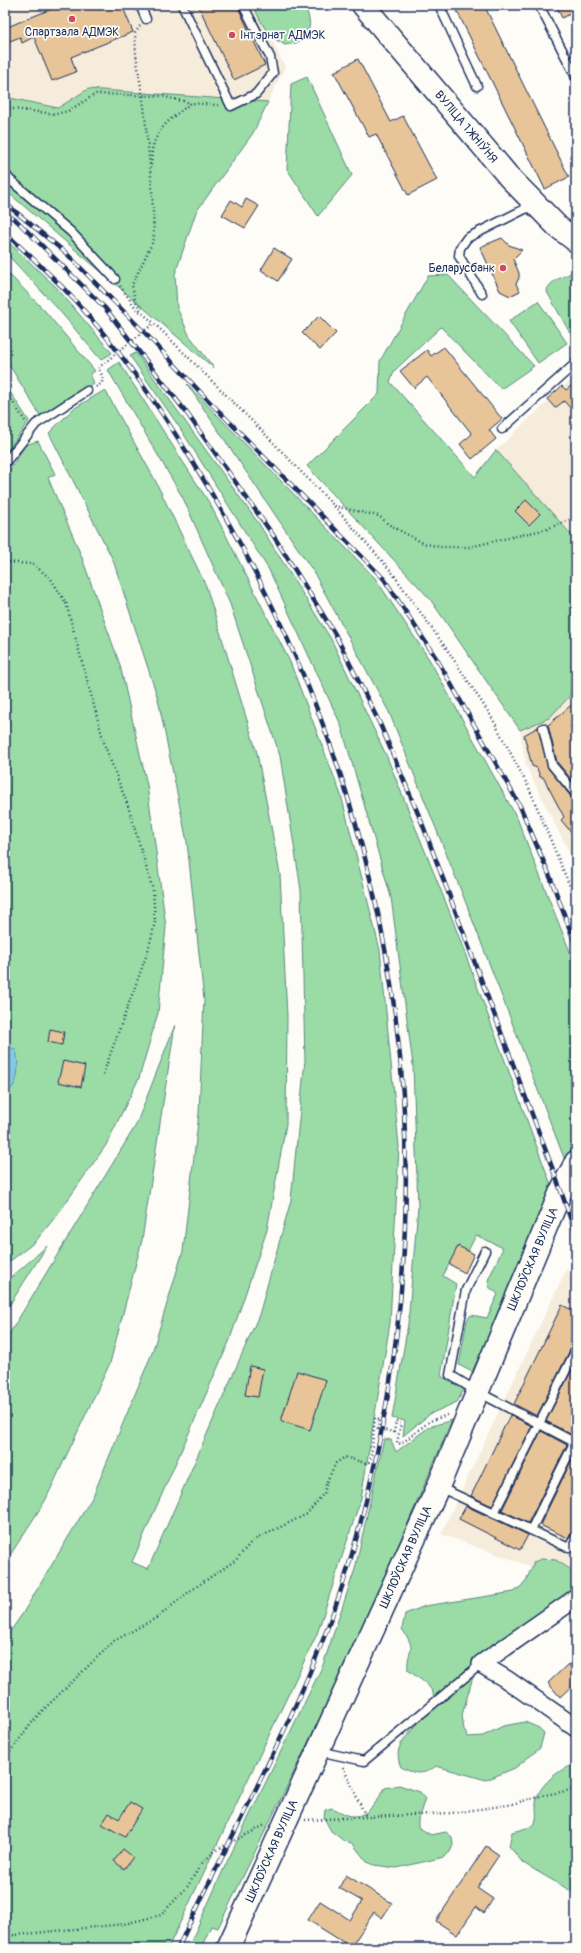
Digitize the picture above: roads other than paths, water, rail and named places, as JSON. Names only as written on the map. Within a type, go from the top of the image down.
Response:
[{"type":"main road","name":"ВУЛІЦА 1 ЖНІЎНЯ","points":[[363,5],[509,177],[558,228],[576,241]]},
{"type":"main road","name":"ШКЛОЎСКАЯ ВУЛІЦА","points":[[228,1948],[328,1753],[561,1191],[576,1162]]},
{"type":"street","points":[[576,1598],[482,1664],[576,1728]]},
{"type":"lane","points":[[140,5],[146,19]]},
{"type":"lane","points":[[182,5],[231,106],[256,94],[273,73],[270,57],[243,5]]},
{"type":"lane","points":[[439,5],[477,86]]},
{"type":"lane","points":[[539,5],[576,77]]},
{"type":"lane","points":[[5,173],[9,179],[71,232],[115,278]]},
{"type":"lane","points":[[482,294],[459,256],[460,248],[467,238],[536,204]]},
{"type":"lane","points":[[502,429],[576,363]]},
{"type":"lane","points":[[5,463],[31,429],[65,404],[87,391]]},
{"type":"lane","points":[[543,728],[552,765],[576,794]]},
{"type":"lane","points":[[485,1251],[466,1290],[450,1375],[478,1392],[575,1442],[531,1530]]},
{"type":"lane","points":[[494,1513],[576,1350]]},
{"type":"lane","points":[[438,1487],[570,1548],[576,1535]]},
{"type":"lane","points":[[328,1753],[364,1761],[482,1664]]},
{"type":"water","points":[[10,1047],[16,1050],[18,1068],[16,1080],[13,1086],[5,1093],[5,1048]]},
{"type":"railway","points":[[5,203],[67,254],[384,579],[438,661],[520,806],[551,879],[576,946]]},
{"type":"railway","points":[[5,213],[17,221],[105,308],[186,412],[273,535],[335,634],[380,724],[422,823],[561,1191],[576,1235]]},
{"type":"railway","points":[[5,233],[29,254],[89,316],[111,343],[151,398],[170,426],[223,513],[286,636],[336,762],[373,890],[396,1020],[405,1151],[401,1285],[384,1419],[352,1554],[336,1605],[317,1656],[273,1754],[178,1948]]},
{"type":"place","name":"Спартзала АДМЭК","points":[[72,19]]},
{"type":"place","name":"Інтэрнат АДМЭК","points":[[232,35]]},
{"type":"place","name":"Беларусбанк","points":[[503,268]]}]
